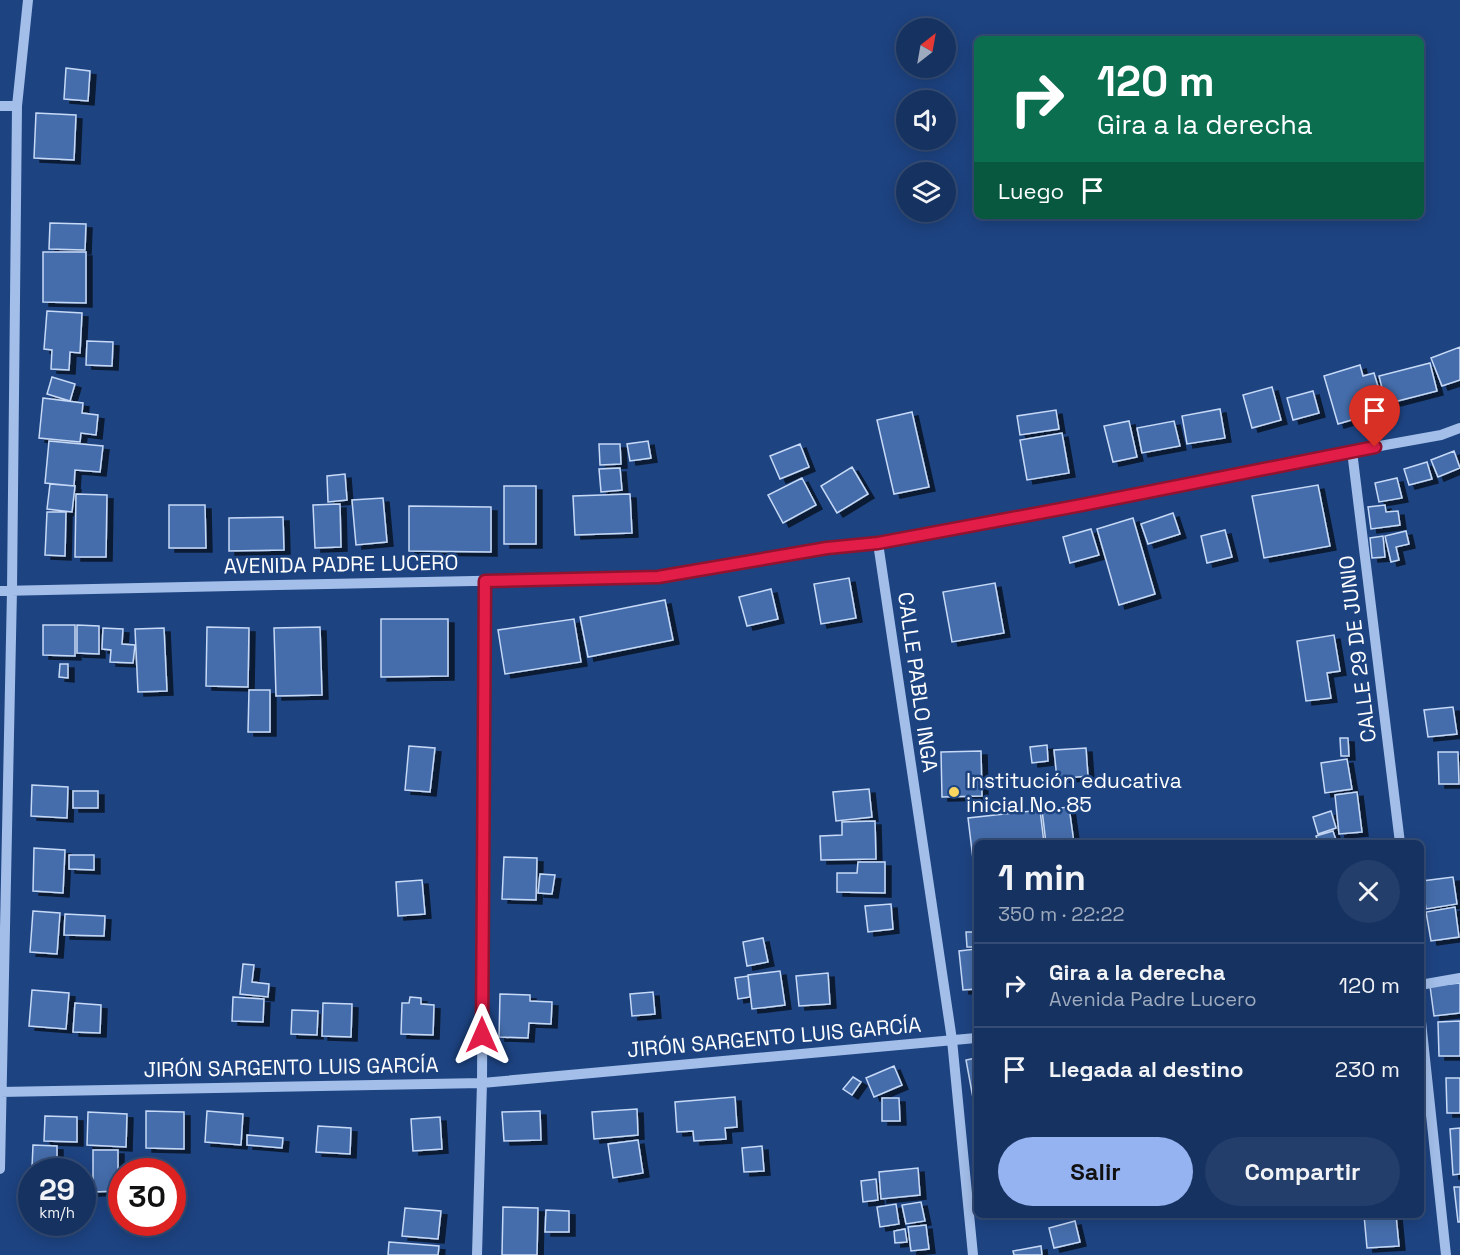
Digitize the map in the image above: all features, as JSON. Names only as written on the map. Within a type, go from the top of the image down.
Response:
[{"type":"street","points":[[0,1169],[6,591],[17,106],[28,0]]},
{"type":"street","points":[[0,106],[17,106]]},
{"type":"street","name":"AVENIDA PADRE LUCERO","points":[[6,591],[658,577],[827,548],[878,543],[1442,435],[1460,428]]},
{"type":"street","name":"CALLE 29 DE JUNIO","points":[[1352,451],[1400,840]]},
{"type":"street","name":"CALLE PABLO INGA","points":[[878,543],[952,1040],[973,1255]]},
{"type":"street","points":[[477,1255],[482,1083],[485,581]]},
{"type":"street","points":[[1424,984],[1460,978]]},
{"type":"street","name":"JIRÓN SARGENTO LUIS GARCÍA","points":[[1,1092],[482,1083],[974,1038]]},
{"type":"street","points":[[1424,1049],[1446,1255]]},
{"type":"building","points":[[66,68],[90,71],[88,101],[64,99]]},
{"type":"building","points":[[36,113],[76,115],[74,160],[34,158]]},
{"type":"building","points":[[50,223],[86,224],[85,250],[49,249]]},
{"type":"building","points":[[43,252],[86,252],[86,303],[43,302]]},
{"type":"building","points":[[47,311],[82,313],[80,353],[70,352],[69,370],[51,369],[52,350],[44,349]]},
{"type":"building","points":[[87,341],[113,342],[112,366],[86,365]]},
{"type":"building","points":[[1460,347],[1460,380],[1442,386],[1431,358]]},
{"type":"building","points":[[1430,363],[1437,391],[1386,404],[1379,376]]},
{"type":"building","points":[[1360,365],[1363,376],[1374,373],[1385,410],[1338,424],[1324,376]]},
{"type":"building","points":[[52,377],[75,384],[70,401],[47,394]]},
{"type":"building","points":[[1272,387],[1281,420],[1252,428],[1243,395]]},
{"type":"building","points":[[1313,391],[1319,413],[1293,420],[1287,398]]},
{"type":"building","points":[[43,398],[83,403],[82,413],[98,415],[96,435],[81,433],[80,442],[39,438]]},
{"type":"building","points":[[1220,409],[1225,438],[1187,444],[1182,416]]},
{"type":"building","points":[[1056,410],[1059,429],[1020,435],[1017,416]]},
{"type":"building","points":[[912,412],[929,487],[894,494],[877,420]]},
{"type":"building","points":[[1129,421],[1137,457],[1113,462],[1104,426]]},
{"type":"building","points":[[1174,421],[1180,446],[1142,453],[1137,428]]},
{"type":"building","points":[[1062,433],[1069,473],[1027,480],[1020,440]]},
{"type":"building","points":[[49,441],[103,446],[100,472],[75,470],[74,486],[45,483]]},
{"type":"building","points":[[648,441],[651,458],[630,461],[627,444]]},
{"type":"building","points":[[599,444],[620,444],[621,464],[600,465]]},
{"type":"building","points":[[800,444],[809,467],[780,479],[770,456]]},
{"type":"building","points":[[1454,451],[1460,468],[1438,477],[1431,460]]},
{"type":"building","points":[[1427,462],[1432,479],[1409,485],[1404,469]]},
{"type":"building","points":[[852,467],[868,494],[837,513],[821,486]]},
{"type":"building","points":[[620,468],[622,490],[601,492],[599,469]]},
{"type":"building","points":[[345,474],[347,500],[328,502],[327,476]]},
{"type":"building","points":[[802,478],[816,505],[783,523],[768,495]]},
{"type":"building","points":[[1397,478],[1402,498],[1379,502],[1375,483]]},
{"type":"building","points":[[50,484],[75,486],[72,512],[47,509]]},
{"type":"building","points":[[1318,485],[1330,546],[1264,558],[1252,496]]},
{"type":"building","points":[[504,486],[536,486],[536,544],[504,544]]},
{"type":"building","points":[[76,494],[107,495],[106,557],[75,557]]},
{"type":"building","points":[[630,494],[632,533],[575,535],[573,496]]},
{"type":"building","points":[[383,498],[387,542],[356,545],[352,500]]},
{"type":"building","points":[[340,504],[341,547],[315,548],[313,505]]},
{"type":"building","points":[[169,505],[205,505],[206,548],[169,548]]},
{"type":"building","points":[[1385,505],[1386,512],[1398,511],[1400,525],[1371,529],[1368,507]]},
{"type":"building","points":[[409,506],[491,507],[491,552],[409,551]]},
{"type":"building","points":[[47,512],[66,512],[65,556],[45,555]]},
{"type":"building","points":[[1173,513],[1180,534],[1148,544],[1141,524]]},
{"type":"building","points":[[283,517],[284,550],[229,551],[229,518]]},
{"type":"building","points":[[1133,518],[1155,594],[1119,605],[1097,529]]},
{"type":"building","points":[[1091,529],[1099,555],[1070,563],[1063,537]]},
{"type":"building","points":[[1225,530],[1232,557],[1207,563],[1201,536]]},
{"type":"building","points":[[1406,531],[1409,544],[1396,547],[1399,560],[1391,562],[1385,536]]},
{"type":"building","points":[[1383,536],[1385,557],[1372,558],[1370,538]]},
{"type":"building","points":[[849,578],[856,618],[821,624],[814,584]]},
{"type":"building","points":[[995,583],[1004,633],[952,642],[943,592]]},
{"type":"building","points":[[771,589],[778,619],[747,626],[739,597]]},
{"type":"building","points":[[665,600],[673,640],[588,657],[580,617]]},
{"type":"building","points":[[381,619],[448,619],[448,676],[381,677]]},
{"type":"building","points":[[574,619],[581,662],[505,674],[498,630]]},
{"type":"building","points":[[43,625],[75,625],[75,656],[43,655]]},
{"type":"building","points":[[77,625],[99,626],[99,654],[77,653]]},
{"type":"building","points":[[207,627],[249,628],[248,687],[206,686]]},
{"type":"building","points":[[320,627],[322,695],[276,696],[274,628]]},
{"type":"building","points":[[103,628],[123,629],[122,644],[135,645],[133,663],[110,662],[111,650],[102,649]]},
{"type":"building","points":[[164,628],[167,691],[138,692],[135,629]]},
{"type":"building","points":[[1334,635],[1340,671],[1327,673],[1331,698],[1306,701],[1297,641]]},
{"type":"building","points":[[60,664],[68,664],[68,678],[59,677]]},
{"type":"building","points":[[249,690],[270,690],[270,732],[248,732]]},
{"type":"building","points":[[1453,707],[1457,734],[1428,737],[1424,710]]},
{"type":"building","points":[[1340,738],[1348,738],[1349,756],[1341,756]]},
{"type":"building","points":[[1047,745],[1048,761],[1032,763],[1030,747]]},
{"type":"building","points":[[409,746],[435,748],[430,792],[405,790]]},
{"type":"building","points":[[1086,748],[1088,776],[1057,779],[1054,750]]},
{"type":"building","points":[[981,751],[982,796],[942,797],[941,752]]},
{"type":"building","points":[[1438,752],[1458,752],[1459,784],[1439,784]]},
{"type":"building","points":[[1347,759],[1352,789],[1325,793],[1321,763]]},
{"type":"building","points":[[32,785],[68,787],[67,818],[31,816]]},
{"type":"building","points":[[869,789],[872,817],[836,821],[833,792]]},
{"type":"building","points":[[73,791],[98,791],[98,808],[73,808]]},
{"type":"building","points":[[1357,792],[1362,832],[1339,834],[1335,795]]},
{"type":"building","points":[[1069,807],[1074,840],[1046,840],[1042,810]]},
{"type":"building","points":[[1040,810],[1044,840],[974,840],[973,859],[968,818]]},
{"type":"building","points":[[1331,811],[1336,828],[1318,834],[1313,817]]},
{"type":"building","points":[[875,821],[876,859],[821,860],[820,836],[842,835],[842,822]]},
{"type":"building","points":[[1333,831],[1336,840],[1317,840],[1316,836]]},
{"type":"building","points":[[34,848],[65,850],[63,893],[33,891]]},
{"type":"building","points":[[69,855],[94,855],[94,870],[69,869]]},
{"type":"building","points":[[504,857],[537,858],[536,900],[502,899]]},
{"type":"building","points":[[858,862],[885,862],[885,893],[837,892],[837,873],[857,873]]},
{"type":"building","points":[[540,874],[555,875],[552,894],[538,893]]},
{"type":"building","points":[[1453,877],[1457,904],[1426,909],[1424,881]]},
{"type":"building","points":[[422,880],[425,914],[398,916],[396,882]]},
{"type":"building","points":[[891,904],[893,929],[868,932],[865,906]]},
{"type":"building","points":[[1455,907],[1459,937],[1431,941],[1426,912]]},
{"type":"building","points":[[33,911],[60,913],[57,954],[30,952]]},
{"type":"building","points":[[65,914],[105,916],[104,936],[64,935]]},
{"type":"building","points":[[966,932],[974,932],[974,947],[967,947]]},
{"type":"building","points":[[763,938],[768,962],[747,966],[743,942]]},
{"type":"building","points":[[974,949],[974,989],[963,990],[959,951]]},
{"type":"building","points":[[243,964],[254,965],[252,982],[269,984],[268,997],[240,994]]},
{"type":"building","points":[[780,971],[785,1005],[752,1009],[748,975]]},
{"type":"building","points":[[828,973],[830,1004],[799,1006],[796,976]]},
{"type":"building","points":[[748,976],[750,997],[738,999],[735,978]]},
{"type":"building","points":[[1460,983],[1460,1013],[1434,1016],[1430,986]]},
{"type":"building","points":[[32,990],[69,993],[66,1029],[29,1026]]},
{"type":"building","points":[[653,992],[655,1014],[632,1016],[630,994]]},
{"type":"building","points":[[500,994],[530,995],[530,1001],[552,1002],[551,1024],[529,1023],[528,1038],[499,1037]]},
{"type":"building","points":[[233,997],[264,999],[263,1022],[232,1021]]},
{"type":"building","points":[[410,997],[421,998],[421,1004],[434,1005],[433,1035],[401,1034],[402,1003],[409,1003]]},
{"type":"building","points":[[75,1003],[101,1005],[100,1033],[73,1032]]},
{"type":"building","points":[[323,1003],[352,1004],[351,1037],[322,1036]]},
{"type":"building","points":[[292,1010],[318,1011],[317,1035],[291,1034]]},
{"type":"building","points":[[1460,1021],[1460,1056],[1439,1056],[1438,1022]]},
{"type":"building","points":[[974,1058],[974,1098],[973,1098],[966,1060]]},
{"type":"building","points":[[894,1066],[902,1085],[874,1097],[866,1078]]},
{"type":"building","points":[[853,1077],[861,1082],[852,1095],[843,1089]]},
{"type":"building","points":[[1446,1078],[1460,1078],[1460,1113],[1447,1113]]},
{"type":"building","points":[[735,1097],[737,1127],[725,1128],[726,1139],[694,1141],[693,1131],[677,1132],[675,1102]]},
{"type":"building","points":[[882,1098],[899,1098],[900,1121],[882,1121]]},
{"type":"building","points":[[637,1109],[638,1135],[594,1139],[592,1112]]},
{"type":"building","points":[[146,1111],[184,1112],[184,1149],[146,1148]]},
{"type":"building","points":[[207,1111],[243,1114],[241,1145],[205,1142]]},
{"type":"building","points":[[540,1111],[541,1140],[504,1141],[502,1112]]},
{"type":"building","points":[[88,1112],[127,1114],[126,1147],[87,1145]]},
{"type":"building","points":[[45,1116],[77,1117],[77,1142],[44,1141]]},
{"type":"building","points":[[440,1117],[442,1149],[413,1151],[411,1119]]},
{"type":"building","points":[[318,1126],[351,1128],[350,1154],[316,1152]]},
{"type":"building","points":[[1460,1128],[1460,1174],[1453,1175],[1450,1129]]},
{"type":"building","points":[[247,1135],[283,1138],[282,1148],[247,1145]]},
{"type":"building","points":[[638,1140],[643,1173],[613,1178],[608,1144]]},
{"type":"building","points":[[33,1145],[57,1146],[57,1158],[32,1158]]},
{"type":"building","points":[[762,1146],[764,1171],[744,1172],[742,1148]]},
{"type":"building","points":[[93,1150],[118,1150],[118,1158],[108,1158],[108,1191],[96,1192],[96,1158],[93,1158]]},
{"type":"building","points":[[918,1168],[920,1195],[881,1199],[879,1172]]},
{"type":"building","points":[[876,1179],[878,1200],[863,1202],[861,1181]]},
{"type":"building","points":[[1454,1187],[1460,1187],[1460,1222],[1458,1222]]},
{"type":"building","points":[[921,1202],[925,1221],[906,1224],[902,1205]]},
{"type":"building","points":[[896,1204],[899,1224],[880,1227],[877,1207]]},
{"type":"building","points":[[503,1207],[538,1208],[537,1255],[502,1255]]},
{"type":"building","points":[[405,1208],[441,1211],[438,1239],[402,1236]]},
{"type":"building","points":[[546,1210],[569,1211],[569,1232],[545,1232]]},
{"type":"building","points":[[1364,1218],[1396,1218],[1399,1246],[1367,1248]]},
{"type":"building","points":[[1075,1221],[1080,1242],[1054,1248],[1049,1228]]},
{"type":"building","points":[[926,1225],[929,1249],[911,1251],[908,1227]]},
{"type":"building","points":[[905,1229],[907,1242],[895,1243],[894,1231]]},
{"type":"building","points":[[389,1242],[439,1246],[438,1255],[388,1255]]},
{"type":"building","points":[[1041,1246],[1042,1255],[1014,1255],[1013,1251]]},
{"type":"place","name":"Institución educativa inicial No. 85","points":[[954,792]]},
{"type":"route","points":[[482,1035],[485,581],[658,577],[827,548],[878,543],[1375,447]]}]
